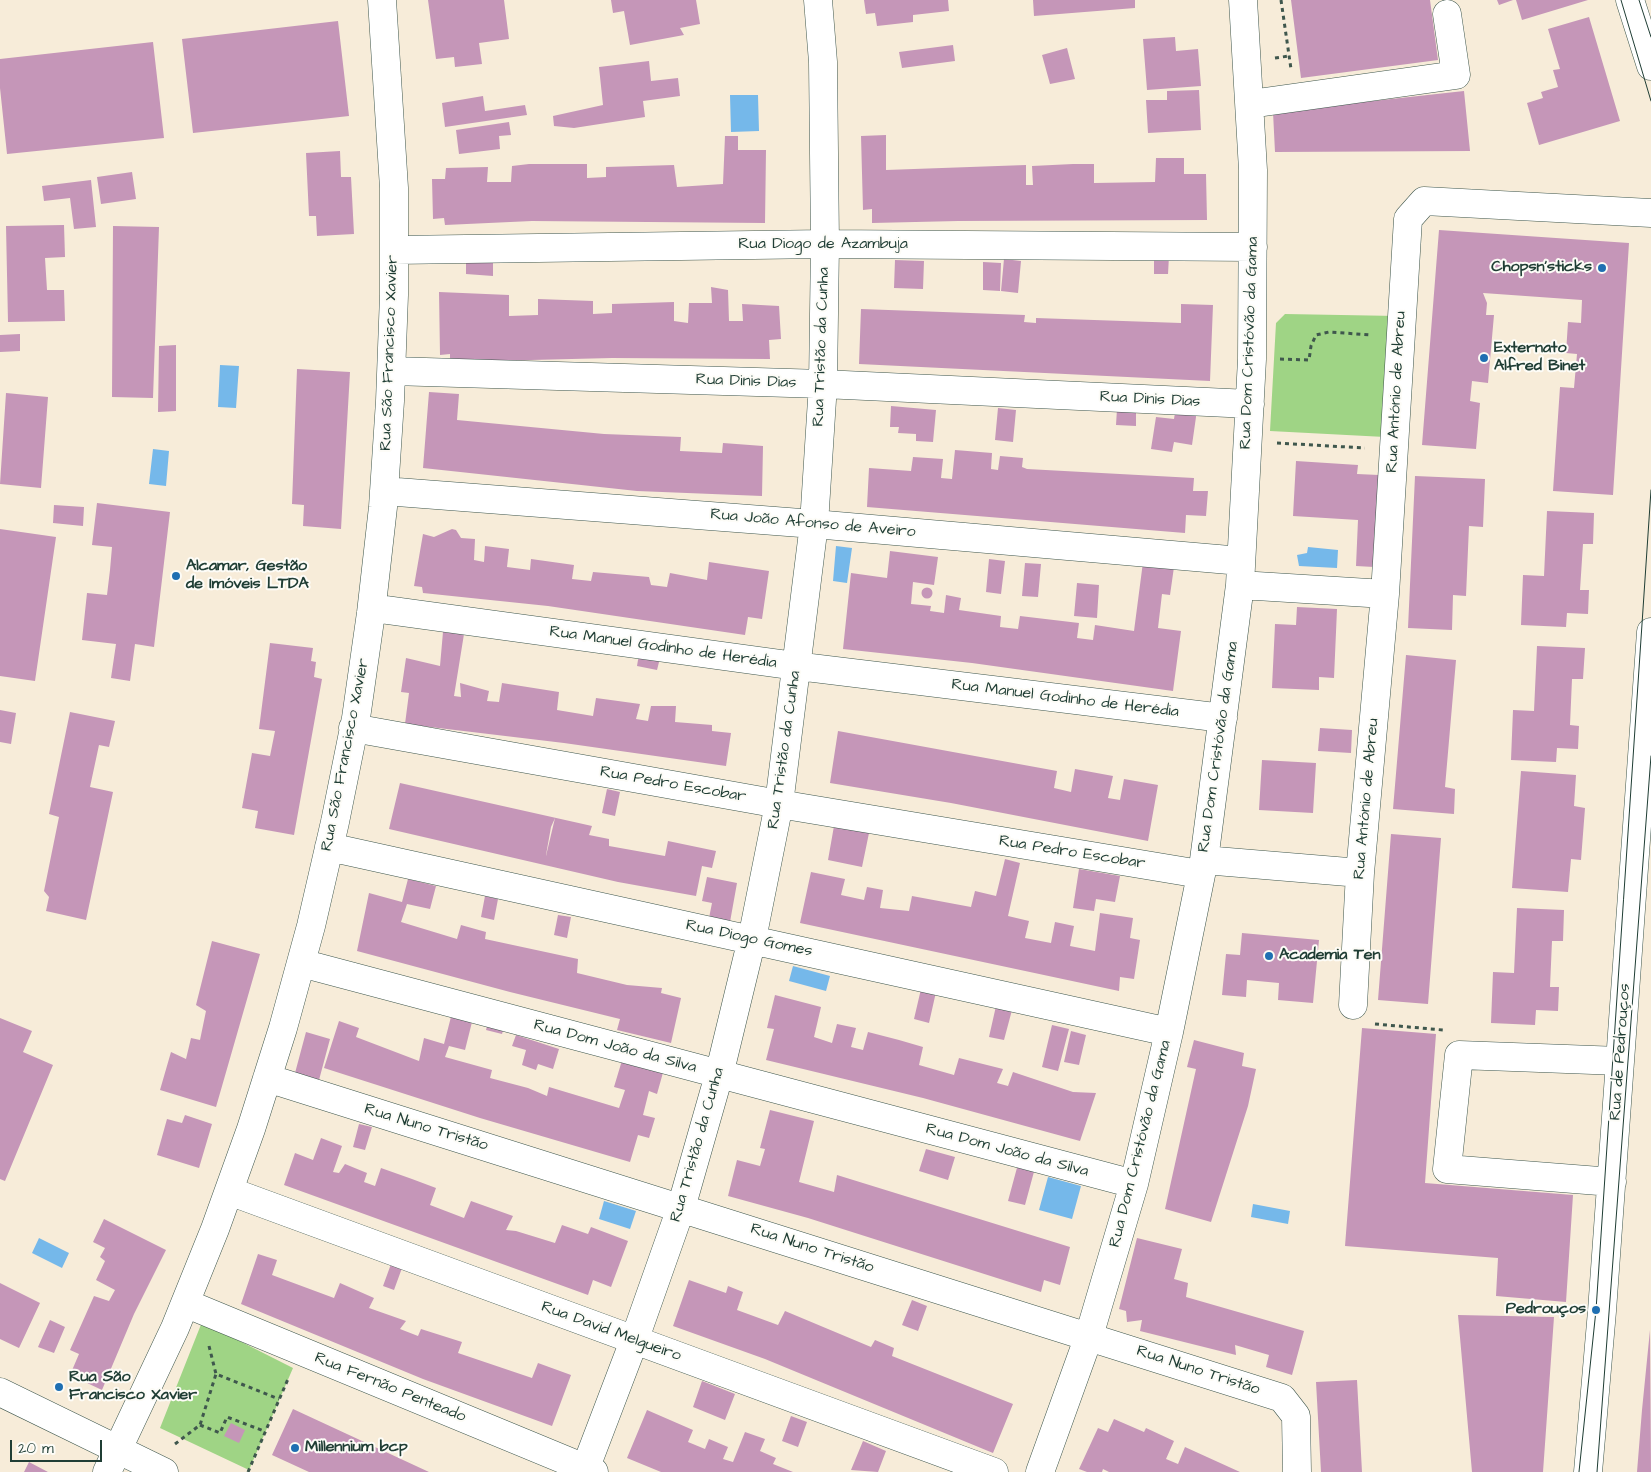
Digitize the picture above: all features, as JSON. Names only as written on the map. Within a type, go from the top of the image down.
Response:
[{"type":"street","name":"Rua São Francisco Xavier","points":[[112,1461],[193,1306],[267,1078],[301,962],[329,847],[354,728],[372,608],[384,490],[392,371],[394,188],[382,0]]},
{"type":"street","name":"Rua Tristão da Cunha","points":[[588,1471],[681,1208],[719,1075],[752,940],[779,804],[814,524],[823,384],[825,244],[823,62],[818,0]]},
{"type":"street","name":"Rua Dom Cristóvão da Gama","points":[[1040,1472],[1089,1336],[1134,1184],[1169,1032],[1202,867],[1223,718],[1240,573],[1252,359],[1253,170],[1243,0]]},
{"type":"street","points":[[1630,0],[1651,66]]},
{"type":"street","points":[[1250,104],[1456,76],[1446,14]]},
{"type":"street","name":"Rua António de Abreu","points":[[1353,1005],[1360,873],[1385,594],[1408,220],[1424,201],[1651,213]]},
{"type":"street","name":"Rua Diogo de Azambuja","points":[[394,250],[825,244],[1253,247]]},
{"type":"street","name":"Rua Dinis Dias","points":[[392,371],[823,384],[1250,404]]},
{"type":"street","name":"Rua João Afonso de Aveiro","points":[[384,490],[814,524],[1240,573]]},
{"type":"street","points":[[1240,573],[1385,594]]},
{"type":"street","name":"Rua Manuel Godinho de Herédia","points":[[372,608],[796,666],[1223,718]]},
{"type":"street","name":"Rua de Pedrouços","points":[[1588,1472],[1612,1182],[1651,632]]},
{"type":"street","name":"Rua Pedro Escobar","points":[[354,728],[779,804],[1202,867],[1360,873]]},
{"type":"street","name":"Rua Diogo Gomes","points":[[329,847],[1169,1032]]},
{"type":"street","name":"Rua Dom João da Silva","points":[[301,962],[719,1075],[1134,1184]]},
{"type":"street","points":[[1612,1182],[1447,1170],[1459,1055],[1620,1061]]},
{"type":"street","name":"Rua Nuno Tristão","points":[[267,1078],[1282,1398],[1296,1416],[1297,1472]]},
{"type":"street","name":"Rua David Melgueiro","points":[[229,1191],[994,1472]]},
{"type":"street","name":"Rua Fernão Penteado","points":[[193,1306],[588,1471]]},
{"type":"street","points":[[0,1392],[112,1461],[167,1460]]},
{"type":"path","points":[[1281,0],[1289,56]]},
{"type":"path","points":[[1252,359],[1309,360],[1311,346],[1316,336],[1329,332],[1372,335],[1381,344],[1392,349],[1401,349]]},
{"type":"path","points":[[1248,441],[1394,449]]},
{"type":"path","points":[[1372,1024],[1447,1030],[1459,1055]]},
{"type":"path","points":[[167,1460],[200,1425],[216,1374],[193,1306]]},
{"type":"path","points":[[248,1472],[264,1431],[302,1352]]},
{"type":"path","points":[[216,1374],[279,1399]]},
{"type":"path","points":[[200,1425],[220,1433],[227,1417],[264,1431]]},
{"type":"green space","points":[[1285,314],[1397,316],[1385,437],[1270,431],[1276,323]]},
{"type":"green space","points":[[202,1322],[293,1368],[249,1470],[160,1428]]},
{"type":"water","points":[[730,95],[758,95],[759,131],[731,132]]},
{"type":"water","points":[[220,365],[239,366],[236,408],[218,407]]},
{"type":"water","points":[[153,449],[169,451],[166,486],[149,484]]},
{"type":"water","points":[[836,546],[852,548],[847,583],[833,581]]},
{"type":"water","points":[[1308,547],[1338,550],[1337,568],[1299,566],[1297,555],[1307,553]]},
{"type":"water","points":[[793,966],[830,976],[826,991],[789,981]]},
{"type":"water","points":[[1048,1177],[1081,1186],[1072,1219],[1039,1210]]},
{"type":"water","points":[[604,1201],[636,1211],[630,1229],[599,1219]]},
{"type":"water","points":[[1253,1204],[1290,1211],[1288,1224],[1251,1217]]},
{"type":"water","points":[[39,1238],[69,1253],[62,1268],[32,1253]]},
{"type":"building","points":[[428,0],[504,0],[509,39],[479,43],[482,64],[455,67],[454,57],[436,59]]},
{"type":"building","points":[[611,0],[696,0],[700,24],[680,28],[684,35],[630,45],[624,11],[613,13]]},
{"type":"building","points":[[864,0],[948,0],[949,11],[913,15],[913,22],[877,26],[875,13],[866,14]]},
{"type":"building","points":[[1033,0],[1135,0],[1135,8],[1034,16]]},
{"type":"building","points":[[1291,0],[1430,0],[1438,60],[1301,78]]},
{"type":"building","points":[[1497,0],[1513,0],[1499,5]]},
{"type":"building","points":[[1516,0],[1588,0],[1522,20]]},
{"type":"building","points":[[1589,17],[1620,121],[1539,145],[1527,103],[1543,98],[1541,92],[1558,87],[1553,70],[1560,69],[1548,29]]},
{"type":"building","points":[[338,21],[349,116],[193,133],[182,39]]},
{"type":"building","points":[[1175,37],[1176,51],[1198,49],[1201,86],[1147,90],[1143,39]]},
{"type":"building","points":[[153,42],[164,138],[7,154],[0,88],[0,59]]},
{"type":"building","points":[[953,45],[955,61],[902,68],[899,52]]},
{"type":"building","points":[[1067,48],[1075,79],[1050,84],[1042,55]]},
{"type":"building","points":[[649,61],[651,81],[678,78],[680,96],[643,101],[645,117],[574,128],[554,126],[553,116],[603,105],[599,67]]},
{"type":"building","points":[[1199,90],[1201,130],[1148,133],[1146,100],[1167,100],[1167,91]]},
{"type":"building","points":[[1464,91],[1470,151],[1275,152],[1273,112]]},
{"type":"building","points":[[483,96],[485,111],[525,105],[527,115],[445,127],[442,103]]},
{"type":"building","points":[[509,122],[511,135],[499,136],[500,149],[459,154],[456,130]]},
{"type":"building","points":[[886,135],[886,170],[1026,165],[1026,185],[1033,185],[1032,166],[1073,164],[1094,164],[1094,183],[1155,182],[1156,158],[1184,158],[1184,174],[1206,174],[1207,220],[872,223],[872,209],[863,210],[861,136]]},
{"type":"building","points":[[725,136],[738,136],[738,150],[766,150],[765,223],[532,221],[445,225],[444,218],[433,219],[432,179],[445,179],[446,168],[488,167],[487,182],[511,182],[512,166],[529,164],[587,164],[587,178],[606,177],[606,167],[674,165],[677,187],[723,184]]},
{"type":"building","points":[[340,151],[341,177],[351,177],[354,234],[317,236],[316,216],[309,216],[306,153]]},
{"type":"building","points":[[132,172],[136,199],[101,204],[97,177]]},
{"type":"building","points":[[91,180],[96,227],[74,229],[70,198],[44,201],[42,186]]},
{"type":"building","points":[[64,225],[65,257],[45,258],[47,290],[64,290],[65,321],[8,322],[6,226]]},
{"type":"building","points":[[113,226],[159,227],[153,398],[112,397]]},
{"type":"building","points":[[1439,230],[1629,243],[1613,495],[1553,491],[1560,387],[1574,388],[1577,354],[1566,353],[1568,322],[1581,323],[1582,300],[1483,293],[1487,303],[1486,315],[1494,315],[1488,383],[1472,381],[1470,401],[1480,403],[1476,449],[1422,445]]},
{"type":"building","points":[[1154,255],[1169,256],[1168,274],[1154,274]]},
{"type":"building","points":[[1004,259],[1021,261],[1018,293],[1001,291]]},
{"type":"building","points":[[895,260],[924,261],[923,289],[894,288]]},
{"type":"building","points":[[466,261],[493,262],[493,276],[466,274]]},
{"type":"building","points":[[983,262],[1001,263],[1000,291],[983,290]]},
{"type":"building","points":[[711,287],[728,290],[729,321],[743,321],[742,304],[779,306],[781,339],[769,340],[770,359],[612,358],[450,362],[450,354],[440,355],[439,292],[509,295],[509,316],[538,315],[538,299],[593,301],[593,314],[612,313],[612,304],[674,302],[674,321],[688,323],[689,303],[712,303]]},
{"type":"building","points":[[1181,304],[1213,305],[1210,381],[859,364],[861,309],[1025,315],[1024,322],[1036,323],[1036,318],[1181,323]]},
{"type":"building","points":[[20,334],[20,351],[0,352],[0,335]]},
{"type":"building","points":[[176,345],[176,411],[158,412],[159,346]]},
{"type":"building","points":[[297,369],[350,372],[341,529],[303,526],[304,505],[292,504]]},
{"type":"building","points":[[429,392],[459,394],[457,420],[604,434],[681,437],[680,451],[722,453],[723,443],[763,446],[762,496],[637,491],[423,468]]},
{"type":"building","points":[[6,393],[48,397],[41,488],[0,484]]},
{"type":"building","points":[[891,406],[936,410],[933,442],[916,441],[916,434],[898,433],[899,427],[890,427]]},
{"type":"building","points":[[1176,406],[1197,410],[1192,445],[1174,442],[1172,452],[1151,449],[1156,417],[1174,419]]},
{"type":"building","points":[[998,408],[1016,410],[1013,442],[995,440]]},
{"type":"building","points":[[1117,409],[1136,410],[1136,426],[1116,425]]},
{"type":"building","points":[[955,450],[992,453],[991,469],[998,470],[1000,456],[1023,458],[1022,467],[1027,469],[1194,478],[1193,491],[1208,491],[1206,516],[1186,515],[1185,533],[867,507],[869,468],[911,471],[913,457],[943,459],[941,478],[952,479]]},
{"type":"building","points":[[1296,461],[1358,465],[1357,474],[1379,475],[1374,567],[1356,566],[1358,520],[1293,516]]},
{"type":"building","points":[[1415,476],[1485,479],[1483,527],[1469,526],[1466,596],[1453,595],[1452,630],[1408,628]]},
{"type":"building","points":[[97,503],[170,512],[154,647],[135,644],[130,681],[111,678],[116,644],[82,640],[87,593],[107,595],[110,570],[112,547],[92,545]]},
{"type":"building","points":[[54,505],[84,507],[83,526],[53,523]]},
{"type":"building","points":[[1547,511],[1594,513],[1593,544],[1583,544],[1580,590],[1589,590],[1588,614],[1567,613],[1566,627],[1521,625],[1523,575],[1544,576]]},
{"type":"building","points":[[0,529],[56,537],[35,681],[0,676]]},
{"type":"building","points":[[452,529],[456,530],[461,538],[475,539],[474,560],[484,562],[485,546],[509,549],[507,567],[530,570],[531,559],[574,565],[572,579],[591,581],[593,572],[649,577],[651,585],[667,587],[670,573],[707,580],[709,562],[769,571],[762,619],[748,617],[745,635],[548,606],[423,593],[422,587],[414,586],[423,534],[434,537]]},
{"type":"building","points":[[890,551],[938,557],[934,585],[913,582],[911,604],[931,606],[930,611],[944,613],[946,595],[961,598],[959,610],[1001,616],[1000,627],[1018,629],[1020,616],[1079,623],[1077,638],[1093,640],[1095,625],[1134,631],[1143,562],[1174,567],[1170,595],[1162,594],[1158,628],[1181,631],[1173,691],[972,663],[843,649],[851,573],[887,578]]},
{"type":"building","points":[[989,559],[1005,561],[1001,594],[986,592]]},
{"type":"building","points":[[1025,563],[1041,564],[1038,597],[1022,596]]},
{"type":"building","points":[[1077,583],[1099,585],[1097,618],[1074,616]]},
{"type":"building","points":[[927,587],[933,593],[927,599],[921,593]]},
{"type":"building","points":[[1297,607],[1337,609],[1334,678],[1319,677],[1319,690],[1272,688],[1275,624],[1296,625]]},
{"type":"building","points":[[443,632],[464,634],[454,696],[461,697],[460,683],[489,691],[487,701],[499,702],[502,683],[559,692],[557,710],[593,716],[596,698],[640,704],[636,719],[648,721],[651,706],[676,706],[675,722],[712,725],[712,731],[731,733],[726,766],[564,743],[405,724],[409,693],[401,692],[406,658],[440,666]]},
{"type":"building","points":[[270,643],[313,648],[311,661],[316,662],[314,677],[322,679],[294,835],[255,828],[258,811],[242,808],[252,753],[270,756],[275,731],[259,729]]},
{"type":"building","points":[[1537,646],[1585,648],[1583,679],[1572,679],[1570,725],[1579,726],[1578,749],[1557,748],[1556,762],[1511,760],[1513,710],[1534,711]]},
{"type":"building","points":[[639,654],[660,658],[657,670],[637,666]]},
{"type":"building","points":[[1406,655],[1456,660],[1445,787],[1455,789],[1454,814],[1393,809]]},
{"type":"building","points":[[0,710],[16,713],[11,744],[0,742]]},
{"type":"building","points":[[70,712],[115,721],[109,747],[99,745],[90,787],[113,792],[86,920],[46,911],[49,897],[44,891],[59,817],[49,814]]},
{"type":"building","points":[[1320,728],[1352,730],[1351,753],[1318,751]]},
{"type":"building","points":[[838,731],[1057,771],[1054,788],[1071,792],[1075,769],[1113,776],[1108,798],[1120,800],[1124,779],[1158,785],[1148,841],[951,803],[830,783]]},
{"type":"building","points":[[1262,760],[1316,763],[1313,813],[1259,810]]},
{"type":"building","points":[[1521,771],[1576,775],[1574,806],[1585,808],[1581,860],[1571,859],[1568,892],[1512,888]]},
{"type":"building","points":[[400,783],[592,826],[589,835],[609,839],[609,846],[665,856],[668,841],[716,851],[712,868],[702,866],[696,896],[618,882],[389,829]],"holes":[[[555,818],[546,856],[551,827]]]},
{"type":"building","points":[[607,789],[620,792],[615,816],[602,813]]},
{"type":"building","points":[[834,826],[869,833],[862,867],[828,860]]},
{"type":"building","points":[[1391,834],[1441,838],[1428,1004],[1378,1000]]},
{"type":"building","points":[[1005,859],[1020,863],[1008,916],[1029,921],[1025,938],[1051,943],[1055,922],[1074,926],[1070,946],[1095,951],[1100,913],[1133,918],[1130,938],[1140,940],[1134,979],[1120,977],[1119,991],[800,923],[811,872],[845,879],[841,895],[864,900],[867,887],[883,890],[880,908],[909,911],[912,896],[971,907],[975,891],[996,896]]},
{"type":"building","points":[[1079,869],[1120,876],[1115,902],[1096,899],[1094,911],[1073,908]]},
{"type":"building","points":[[707,877],[737,883],[730,922],[709,918],[712,903],[702,901]]},
{"type":"building","points":[[408,879],[436,886],[430,909],[407,904],[401,922],[457,939],[461,925],[486,932],[485,939],[578,959],[577,973],[627,985],[662,988],[661,993],[681,998],[671,1043],[617,1030],[620,1019],[357,951],[369,893],[402,902]]},
{"type":"building","points":[[485,896],[498,899],[494,920],[481,917]]},
{"type":"building","points":[[1517,908],[1564,910],[1563,941],[1552,941],[1550,987],[1559,987],[1558,1011],[1536,1010],[1535,1025],[1491,1023],[1493,972],[1514,973]]},
{"type":"building","points":[[558,915],[571,917],[567,938],[554,935]]},
{"type":"building","points":[[1242,933],[1319,940],[1313,1003],[1278,1000],[1279,983],[1247,980],[1246,997],[1222,995],[1226,954],[1240,955]]},
{"type":"building","points":[[212,941],[260,954],[216,1107],[160,1090],[171,1052],[186,1059],[191,1038],[200,1040],[206,1011],[196,1005]]},
{"type":"building","points":[[921,989],[936,992],[929,1023],[914,1019]]},
{"type":"building","points":[[775,995],[821,1007],[814,1037],[832,1043],[837,1024],[856,1028],[851,1047],[863,1050],[868,1032],[899,1040],[923,1047],[919,1065],[954,1075],[959,1058],[1003,1069],[997,1083],[1008,1086],[1013,1072],[1073,1092],[1096,1093],[1080,1141],[923,1098],[766,1060],[774,1029],[767,1028]]},
{"type":"building","points":[[996,1006],[1012,1010],[1004,1040],[989,1037]]},
{"type":"building","points":[[452,1013],[473,1018],[465,1050],[449,1046],[445,1057],[492,1070],[490,1078],[528,1088],[547,1096],[549,1087],[619,1108],[625,1090],[614,1087],[623,1057],[664,1069],[657,1094],[649,1091],[643,1115],[655,1118],[649,1138],[638,1135],[630,1162],[480,1118],[324,1068],[339,1021],[359,1028],[356,1037],[419,1061],[424,1038],[444,1044]]},
{"type":"building","points":[[0,1018],[32,1031],[23,1052],[53,1065],[5,1181],[0,1179]]},
{"type":"building","points":[[488,1023],[504,1027],[502,1034],[486,1030]]},
{"type":"building","points":[[1052,1025],[1069,1029],[1058,1071],[1042,1067]]},
{"type":"building","points":[[1362,1028],[1436,1034],[1425,1183],[1573,1195],[1566,1302],[1496,1296],[1498,1258],[1345,1246]]},
{"type":"building","points":[[1071,1031],[1086,1035],[1079,1065],[1064,1062]]},
{"type":"building","points":[[306,1032],[330,1039],[319,1080],[295,1073]]},
{"type":"building","points":[[516,1035],[559,1049],[553,1069],[538,1064],[536,1070],[522,1065],[526,1050],[512,1046]]},
{"type":"building","points":[[1194,1040],[1244,1053],[1242,1066],[1256,1069],[1248,1106],[1211,1222],[1165,1209],[1196,1069],[1187,1067]]},
{"type":"building","points":[[770,1110],[814,1121],[799,1182],[834,1192],[837,1175],[1070,1247],[1060,1285],[1044,1280],[1041,1292],[808,1218],[728,1196],[737,1160],[760,1166],[765,1149],[760,1148]]},
{"type":"building","points":[[185,1115],[212,1124],[199,1168],[157,1155],[167,1119],[182,1123]]},
{"type":"building","points":[[359,1124],[372,1127],[365,1150],[353,1147]]},
{"type":"building","points":[[321,1138],[342,1146],[333,1172],[339,1173],[345,1164],[367,1173],[364,1182],[375,1186],[381,1168],[436,1188],[430,1205],[464,1218],[471,1201],[513,1216],[506,1230],[516,1231],[555,1243],[562,1225],[588,1234],[591,1227],[628,1241],[611,1287],[593,1280],[588,1295],[284,1185],[295,1153],[313,1160]]},
{"type":"building","points":[[926,1149],[955,1157],[948,1180],[919,1171]]},
{"type":"building","points":[[1018,1164],[1035,1168],[1025,1205],[1008,1201]]},
{"type":"building","points":[[104,1219],[166,1250],[134,1314],[102,1390],[70,1375],[79,1354],[70,1350],[94,1296],[109,1301],[115,1290],[96,1280],[105,1261],[100,1257],[105,1248],[93,1242]]},
{"type":"building","points":[[1137,1238],[1182,1249],[1174,1279],[1188,1283],[1186,1297],[1304,1331],[1292,1375],[1266,1367],[1269,1355],[1235,1345],[1236,1355],[1140,1331],[1142,1320],[1127,1322],[1126,1311],[1119,1309]]},
{"type":"building","points":[[258,1254],[277,1260],[272,1275],[334,1298],[340,1283],[374,1298],[369,1308],[406,1321],[400,1329],[418,1336],[421,1329],[462,1342],[458,1353],[532,1378],[538,1363],[571,1375],[552,1426],[423,1379],[241,1304]]},
{"type":"building","points":[[391,1264],[402,1268],[394,1290],[383,1286]]},
{"type":"building","points":[[689,1280],[726,1293],[728,1286],[743,1292],[737,1310],[778,1325],[785,1311],[871,1347],[875,1340],[894,1348],[892,1356],[1013,1404],[993,1453],[765,1359],[673,1326]]},
{"type":"building","points":[[0,1283],[40,1303],[19,1348],[0,1339]]},
{"type":"building","points":[[912,1300],[927,1306],[918,1331],[902,1325]]},
{"type":"building","points":[[1458,1315],[1554,1317],[1543,1472],[1472,1472]]},
{"type":"building","points":[[50,1320],[65,1327],[54,1353],[38,1347]]},
{"type":"building","points":[[1650,1330],[1651,1472],[1637,1472],[1642,1410]]},
{"type":"building","points":[[1357,1380],[1362,1472],[1321,1472],[1316,1382]]},
{"type":"building","points":[[702,1381],[735,1394],[725,1420],[693,1407]]},
{"type":"building","points":[[293,1409],[429,1472],[309,1472],[272,1455]]},
{"type":"building","points":[[647,1410],[693,1430],[688,1442],[705,1449],[709,1439],[728,1447],[723,1459],[733,1462],[745,1432],[765,1439],[760,1451],[776,1458],[773,1464],[793,1472],[661,1472],[627,1458]]},
{"type":"building","points":[[791,1416],[807,1422],[798,1447],[782,1441]]},
{"type":"building","points":[[1114,1419],[1144,1432],[1146,1428],[1174,1441],[1166,1459],[1178,1464],[1185,1447],[1240,1472],[1109,1472],[1103,1469],[1102,1472],[1087,1472],[1079,1469],[1098,1428],[1108,1432]]},
{"type":"building","points":[[231,1423],[245,1430],[239,1443],[224,1436]]},
{"type":"building","points":[[863,1441],[886,1451],[878,1472],[851,1470]]},
{"type":"building","points":[[29,1462],[48,1472],[24,1472]]},
{"type":"tram line","points":[[1621,0],[1651,101]]},
{"type":"tram line","points":[[1639,0],[1651,37]]},
{"type":"tram line","points":[[1579,1472],[1596,1310],[1651,490]]},
{"type":"tram line","points":[[1597,1472],[1651,756]]},
{"type":"place","name":"Chopsn'sticks","points":[[1602,268]]},
{"type":"place","name":"Externato Alfred Binet","points":[[1484,358]]},
{"type":"place","name":"Alcamar, Gestão de Imóveis LTDA","points":[[176,576]]},
{"type":"place","name":"Academia Ten","points":[[1269,956]]},
{"type":"place","name":"Pedrouços","points":[[1596,1310]]},
{"type":"place","name":"Rua São Francisco Xavier","points":[[59,1387]]},
{"type":"place","name":"Millennium bcp","points":[[295,1448]]}]
